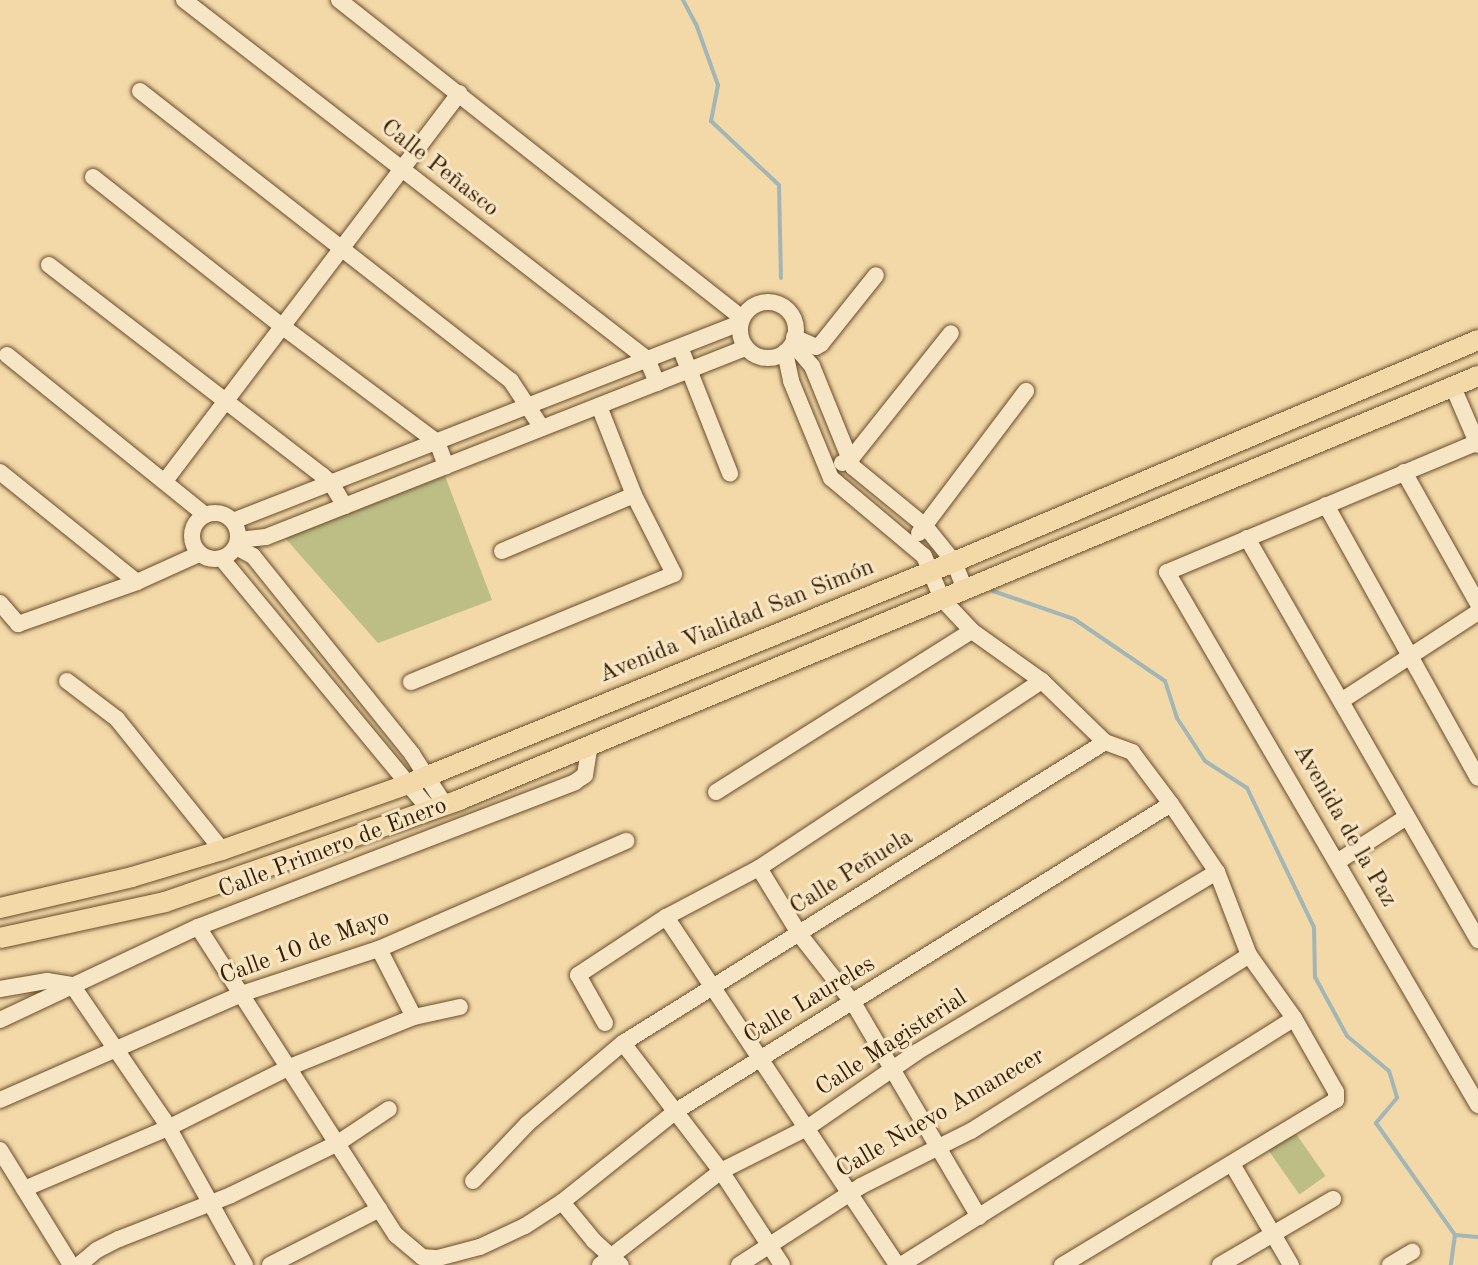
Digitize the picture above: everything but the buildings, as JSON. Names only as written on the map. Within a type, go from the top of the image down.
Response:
[{"type":"main road","name":"Avenida Vialidad San Simón","points":[[0,908],[132,877],[222,850],[418,780],[930,572],[1478,340]]},
{"type":"main road","points":[[0,938],[165,902],[445,805],[1478,376]]},
{"type":"street","name":"Calle Peñasco","points":[[184,0],[647,359],[657,383]]},
{"type":"street","points":[[339,0],[741,320]]},
{"type":"street","points":[[140,91],[511,381],[530,405],[542,428]]},
{"type":"street","points":[[165,481],[459,93]]},
{"type":"street","points":[[93,177],[283,327],[437,442],[446,466]]},
{"type":"street","points":[[49,265],[331,483],[345,506]]},
{"type":"street","points":[[741,320],[739,334],[745,348],[765,358],[791,344],[816,347],[876,275]]},
{"type":"street","points":[[745,348],[266,537],[237,544],[222,559],[199,554],[192,537],[194,527],[205,515],[216,513],[233,521],[680,347],[741,320],[751,307],[774,302],[793,317],[791,381],[828,470],[843,491],[924,556],[942,599],[972,631],[1042,681],[1105,742],[1132,752],[1217,872],[1249,955],[1294,1018],[1336,1092],[1336,1100],[1062,1265]]},
{"type":"street","points":[[828,470],[850,460],[951,333]]},
{"type":"street","points":[[791,344],[812,366],[850,460],[861,476],[925,526],[954,562],[965,589]]},
{"type":"street","points":[[680,347],[730,473]]},
{"type":"street","points":[[7,355],[205,515]]},
{"type":"street","points":[[1453,387],[1477,443],[1247,538],[1405,818],[1478,940]]},
{"type":"street","points":[[909,544],[1026,391]]},
{"type":"street","points":[[559,393],[575,415]]},
{"type":"street","points":[[411,682],[674,574],[634,495],[599,406]]},
{"type":"street","points":[[0,472],[137,582]]},
{"type":"street","points":[[1404,472],[1478,604]]},
{"type":"street","points":[[502,551],[634,495]]},
{"type":"street","points":[[1326,505],[1478,778]]},
{"type":"street","points":[[233,521],[237,544],[253,556],[418,780]]},
{"type":"street","name":"Avenida de la Paz","points":[[1247,538],[1167,572],[1478,1105]]},
{"type":"street","points":[[0,603],[18,624],[137,582],[199,554]]},
{"type":"street","points":[[222,559],[418,780],[467,823]]},
{"type":"street","points":[[1341,701],[1478,612]]},
{"type":"street","points":[[716,792],[972,631]]},
{"type":"street","points":[[67,681],[117,719],[222,850]]},
{"type":"street","points":[[605,1023],[578,975],[666,917],[759,868],[1042,681]]},
{"type":"street","name":"Calle Peñuela","points":[[473,1181],[527,1124],[623,1043],[1105,742]]},
{"type":"street","name":"Calle Primero de Enero","points":[[0,1020],[198,927],[585,775],[590,745]]},
{"type":"street","name":"Calle Laureles","points":[[436,1262],[480,1247],[525,1226],[562,1202],[676,1111],[854,1004],[1171,804]]},
{"type":"street","points":[[1337,862],[1405,818]]},
{"type":"street","name":"Calle 10 de Mayo","points":[[0,1100],[118,1051],[241,994],[379,949],[626,841]]},
{"type":"street","points":[[759,868],[800,935],[854,1004],[979,1217]]},
{"type":"street","name":"Calle Magisterial","points":[[611,1262],[721,1171],[807,1128],[892,1069],[1217,872]]},
{"type":"street","points":[[666,917],[899,1265],[1294,1018]]},
{"type":"street","points":[[198,927],[380,1209],[411,1251],[436,1262]]},
{"type":"street","points":[[379,949],[414,1017]]},
{"type":"street","name":"Calle Nuevo Amanecer","points":[[739,1265],[849,1194],[971,1131],[1249,955]]},
{"type":"street","name":"Calle Primero de Enero","points":[[0,989],[47,981],[72,985]]},
{"type":"street","points":[[72,985],[168,1128],[245,1265]]},
{"type":"street","points":[[24,1189],[168,1128],[290,1067],[414,1017],[460,1007]]},
{"type":"street","points":[[623,1043],[721,1171],[782,1265]]},
{"type":"street","points":[[79,1265],[97,1250],[119,1239],[210,1203],[338,1143],[389,1109]]},
{"type":"street","points":[[3,1160],[71,1265]]},
{"type":"street","points":[[1232,1164],[1291,1265]]},
{"type":"street","points":[[1220,1265],[1333,1199]]},
{"type":"street","points":[[562,1202],[611,1262]]},
{"type":"street","points":[[270,1265],[380,1209]]},
{"type":"street","points":[[1390,1265],[1412,1252]]},
{"type":"green space","points":[[445,476],[492,600],[378,643],[285,538]]},
{"type":"green space","points":[[1294,1131],[1326,1176],[1299,1194],[1268,1149]]},
{"type":"waterway","points":[[683,0],[696,24],[718,85],[711,121],[779,185],[781,278]]},
{"type":"waterway","points":[[993,591],[1074,619],[1165,681],[1177,718],[1205,761],[1247,788],[1314,927],[1315,977],[1347,1036],[1389,1071],[1397,1098],[1376,1123],[1455,1235],[1451,1265]]},
{"type":"waterway","points":[[1455,1235],[1478,1237]]}]
